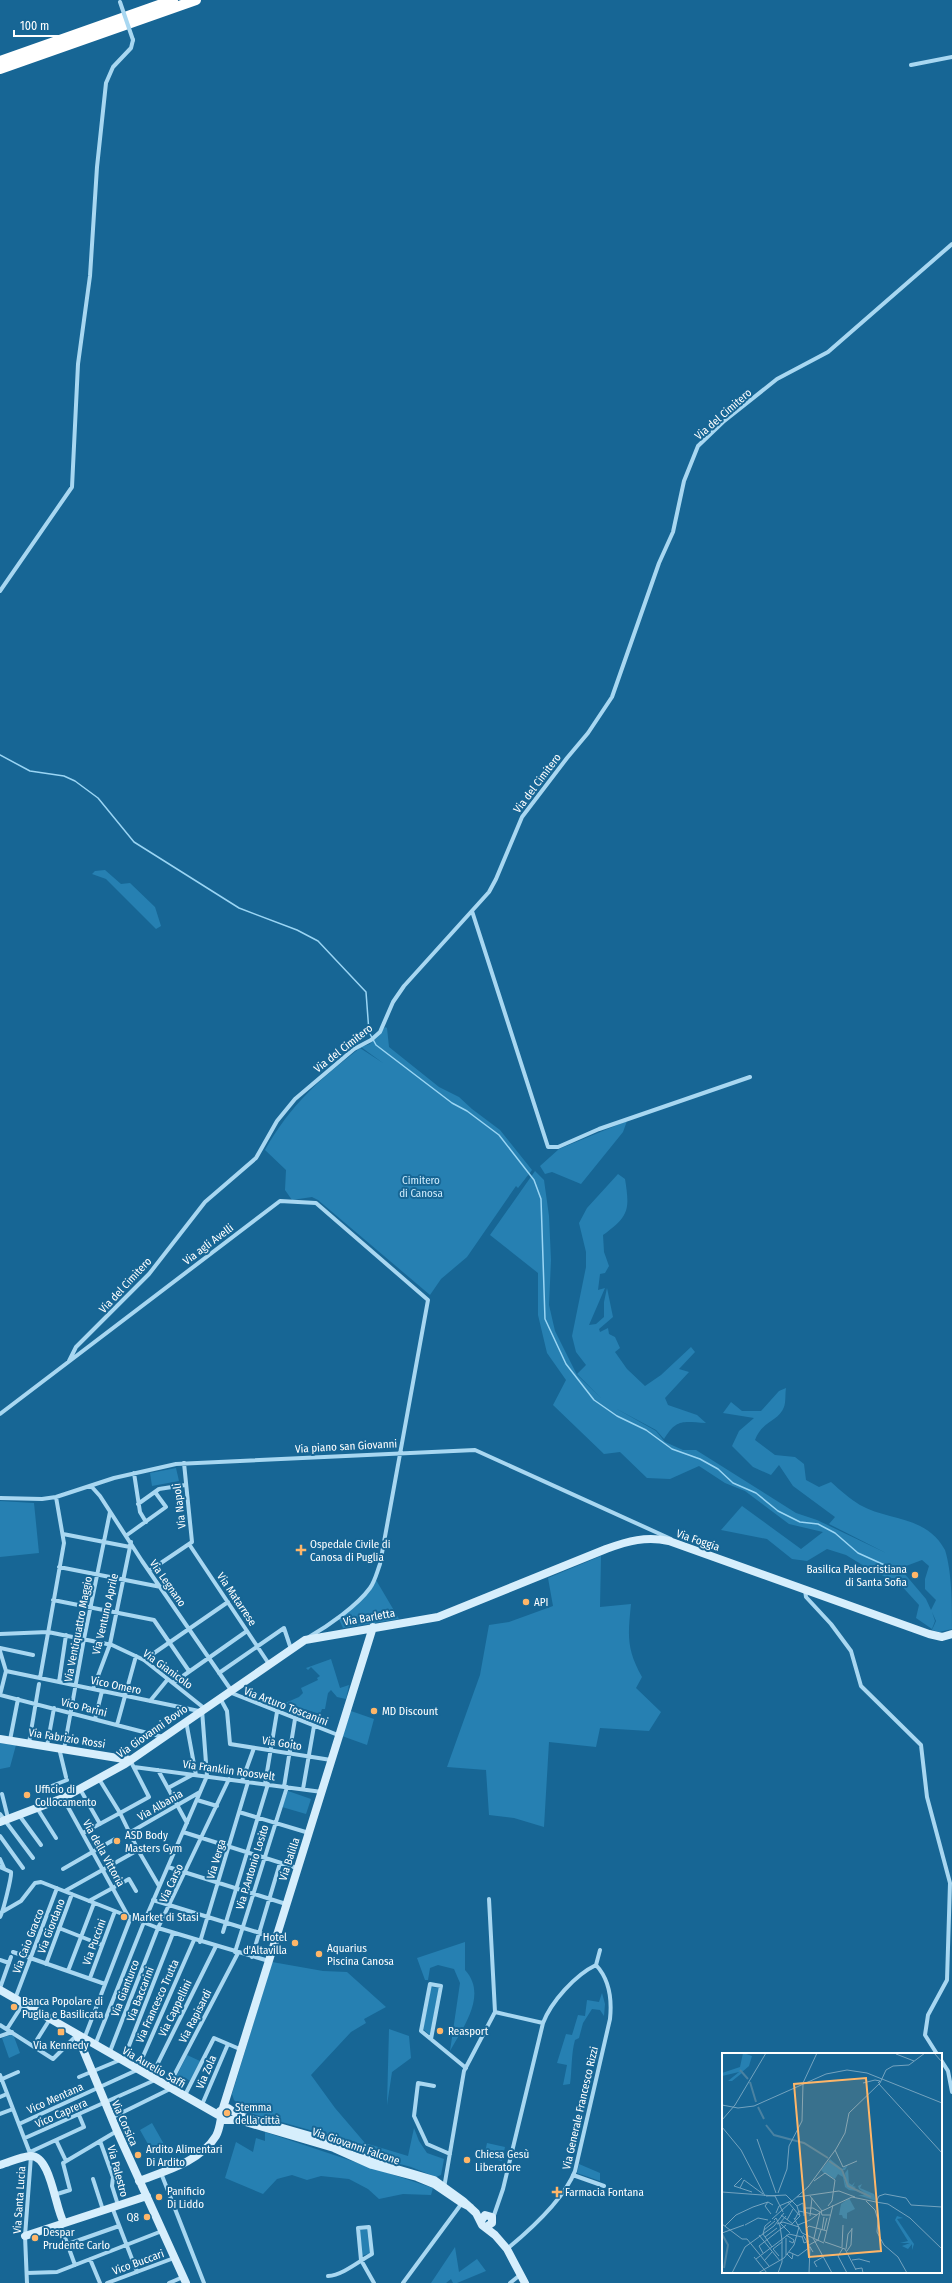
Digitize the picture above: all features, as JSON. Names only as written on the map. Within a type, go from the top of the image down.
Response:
[{"type":"highway","points":[[0,61],[173,0]]},
{"type":"highway","points":[[0,69],[196,0]]},
{"type":"street","points":[[0,591],[72,487],[78,364],[90,276],[97,167],[106,83],[113,67],[131,48],[132,40],[120,1]]},
{"type":"street","points":[[911,65],[952,57]]},
{"type":"street","name":"Via del Cimitero","points":[[70,1361],[76,1347],[149,1274],[205,1202],[256,1158],[276,1121],[295,1099],[354,1049],[371,1040],[380,1032],[393,1002],[404,986],[472,911],[496,879],[522,817],[588,733],[612,697],[659,563],[673,532],[684,481],[698,446],[723,422],[777,379],[828,352],[952,244]]},
{"type":"street","points":[[472,911],[548,1147],[558,1147],[607,1126],[750,1077]]},
{"type":"street","name":"Via agli Avelli","points":[[0,1414],[280,1201],[316,1203],[428,1300],[400,1453]]},
{"type":"street","name":"Via piano san Giovanni","points":[[0,1498],[42,1499],[56,1497],[134,1473],[184,1464],[475,1450],[661,1533],[678,1544]]},
{"type":"street","points":[[305,1640],[324,1628],[365,1594],[371,1586],[380,1564],[400,1453]]},
{"type":"street","name":"Via Napoli","points":[[149,1571],[192,1542],[184,1464]]},
{"type":"street","points":[[134,1473],[138,1504],[140,1512],[146,1522]]},
{"type":"street","points":[[138,1504],[159,1489],[185,1485]]},
{"type":"street","name":"Via Legnano","points":[[91,1486],[127,1535],[130,1544],[161,1587],[230,1691]]},
{"type":"street","points":[[127,1535],[166,1507],[155,1492]]},
{"type":"street","points":[[40,1678],[59,1567],[63,1534],[56,1497]]},
{"type":"street","name":"Via Ventiquattro Maggio","points":[[62,1748],[71,1713],[84,1639],[110,1512]]},
{"type":"street","points":[[63,1534],[104,1542],[130,1544]]},
{"type":"street","name":"Via Foggia","points":[[438,1616],[626,1542],[656,1538],[678,1544],[929,1634],[939,1637],[951,1635]]},
{"type":"street","name":"Via Ventuno Aprile","points":[[94,1689],[110,1644],[130,1544]]},
{"type":"street","name":"Via Matarrese","points":[[189,1544],[269,1664]]},
{"type":"street","points":[[59,1567],[161,1587]]},
{"type":"street","points":[[805,1590],[806,1597],[832,1624],[851,1651],[860,1686],[921,1745],[928,1797],[950,1883],[947,1980],[928,2016],[925,2035],[936,2053]]},
{"type":"street","points":[[53,1600],[154,1620],[189,1671]]},
{"type":"street","points":[[144,1660],[228,1602]]},
{"type":"street","name":"Via Barletta","points":[[305,1640],[438,1616]]},
{"type":"street","name":"Via Balilla","points":[[139,2181],[190,2160],[202,2151],[216,2136],[225,2116],[227,2098],[297,1868],[322,1792],[338,1735],[373,1627]]},
{"type":"street","points":[[219,1673],[284,1628],[291,1649]]},
{"type":"street","points":[[173,1683],[247,1631]]},
{"type":"street","name":"Via Gianicolo","points":[[0,1634],[48,1632],[110,1644],[144,1660],[173,1683],[202,1710]]},
{"type":"street","points":[[59,1682],[66,1635]]},
{"type":"street","name":"Via Giovanni Bovio","points":[[3,1819],[19,1815],[63,1798],[132,1764],[163,1737],[186,1720],[305,1640]]},
{"type":"street","points":[[0,1648],[33,1655]]},
{"type":"street","points":[[0,1652],[6,1671],[0,1695]]},
{"type":"street","points":[[117,1725],[136,1656]]},
{"type":"street","name":"Vico Omero","points":[[6,1671],[150,1701],[202,1710]]},
{"type":"street","points":[[150,1701],[168,1679]]},
{"type":"street","points":[[28,1743],[39,1684]]},
{"type":"street","points":[[95,1719],[102,1691]]},
{"type":"street","name":"Via Arturo Toscanini","points":[[230,1691],[277,1712],[338,1735]]},
{"type":"street","name":"Vico Parini","points":[[0,1695],[163,1737]]},
{"type":"street","name":"Via Goito","points":[[220,1698],[227,1712],[230,1744],[331,1760]]},
{"type":"street","points":[[10,1740],[18,1699]]},
{"type":"street","points":[[47,1746],[54,1708]]},
{"type":"street","points":[[95,2045],[153,1900],[207,1776],[202,1710]]},
{"type":"street","points":[[224,1932],[258,1818],[266,1784],[277,1712]]},
{"type":"street","name":"Via P.Antonio Losito","points":[[236,1952],[242,1928],[286,1787],[289,1753],[295,1719]]},
{"type":"street","points":[[168,1788],[194,1775],[186,1720]]},
{"type":"street","points":[[303,1789],[314,1726]]},
{"type":"street","name":"Via Fabrizio Rossi","points":[[0,1739],[62,1748],[132,1764]]},
{"type":"street","points":[[44,1789],[67,1779],[62,1748]]},
{"type":"street","points":[[242,1781],[254,1748]]},
{"type":"street","points":[[83,1833],[149,1797],[132,1764]]},
{"type":"street","name":"Via Franklin Roosvelt","points":[[132,1764],[158,1770],[322,1792]]},
{"type":"street","points":[[158,1770],[187,1823]]},
{"type":"street","points":[[100,1779],[159,1886]]},
{"type":"street","name":"Via Carso","points":[[158,1928],[170,1906],[229,1779]]},
{"type":"street","name":"Via Verga","points":[[200,1942],[248,1782]]},
{"type":"street","points":[[80,1789],[100,1824]]},
{"type":"street","name":"Via Albania","points":[[129,1833],[200,1792]]},
{"type":"street","points":[[2,1794],[3,1819],[33,1858]]},
{"type":"street","name":"Via della Vittoria","points":[[63,1798],[130,1917]]},
{"type":"street","points":[[197,1800],[217,1806]]},
{"type":"street","points":[[37,1808],[56,1838]]},
{"type":"street","points":[[239,1812],[309,1833]]},
{"type":"street","points":[[19,1815],[41,1845]]},
{"type":"street","points":[[183,1832],[201,1839],[297,1868]]},
{"type":"street","points":[[0,1836],[23,1868]]},
{"type":"street","points":[[63,1869],[116,1839]]},
{"type":"street","points":[[65,1891],[138,1850]]},
{"type":"street","points":[[0,1859],[2,1867],[11,1872],[12,1876],[4,1896],[1,1914]]},
{"type":"street","points":[[252,1957],[280,1863]]},
{"type":"street","points":[[168,1867],[286,1904]]},
{"type":"street","points":[[89,1901],[129,1879],[136,1891]]},
{"type":"street","points":[[1,1914],[21,1901],[38,1881],[158,1928],[200,1942],[269,1961]]},
{"type":"street","name":"Via Caio Gracco","points":[[15,1999],[57,1888]]},
{"type":"street","points":[[0,1892],[4,1896]]},
{"type":"street","name":"Via Giordano","points":[[46,1964],[72,1894]]},
{"type":"street","points":[[444,2189],[466,2068],[495,2012],[489,1899]]},
{"type":"street","points":[[153,1900],[276,1938]]},
{"type":"street","points":[[68,1971],[94,1903]]},
{"type":"street","name":"Via Puccini","points":[[90,1978],[115,1911]]},
{"type":"street","points":[[0,2025],[53,2059],[81,2037],[106,1984],[130,1917]]},
{"type":"street","points":[[60,1928],[102,1945]]},
{"type":"street","name":"Via Gianturco","points":[[109,2054],[158,1928]]},
{"type":"street","name":"Via Baccarini","points":[[122,2061],[173,1933]]},
{"type":"street","name":"Via Francesco Trutta","points":[[137,2070],[194,1940]]},
{"type":"street","name":"Via Cappellini","points":[[153,2079],[216,1946]]},
{"type":"street","points":[[524,2283],[507,2249],[495,2235],[487,2220],[496,2210],[542,2023],[555,2000],[588,1969],[596,1965],[600,1950]]},
{"type":"street","points":[[13,1952],[106,1984]]},
{"type":"street","name":"Via Rapisardi","points":[[169,2088],[236,1952]]},
{"type":"street","points":[[0,1989],[11,1957]]},
{"type":"street","points":[[0,1960],[9,1963]]},
{"type":"street","name":"Via Generale Francesco Rizzi","points":[[507,2249],[543,2216],[573,2175],[610,2019],[609,1993],[601,1972],[596,1965]]},
{"type":"street","points":[[431,2039],[441,1986],[430,1984],[421,2031],[466,2068]]},
{"type":"street","name":"Via Aurelio Saffi","points":[[0,1989],[23,2004],[201,2107],[225,2116]]},
{"type":"street","points":[[7,2029],[23,2004]]},
{"type":"street","points":[[495,2012],[542,2023]]},
{"type":"street","points":[[33,2046],[50,2019]]},
{"type":"street","points":[[0,2036],[12,2032]]},
{"type":"street","name":"Via Corsica","points":[[81,2037],[98,2089],[185,2280]]},
{"type":"street","points":[[184,2097],[214,2038],[242,2051]]},
{"type":"street","name":"Via Zola","points":[[201,2107],[228,2044]]},
{"type":"street","points":[[79,2077],[92,2074],[122,2061]]},
{"type":"street","points":[[942,2062],[948,2071],[952,2092]]},
{"type":"street","name":"Vico Mentana","points":[[19,2124],[137,2070]]},
{"type":"street","points":[[0,2078],[18,2072]]},
{"type":"street","name":"Via Santa Lucia","points":[[0,2078],[31,2154],[25,2236],[27,2283]]},
{"type":"street","name":"Vico Caprera","points":[[25,2138],[105,2104],[153,2079]]},
{"type":"street","points":[[434,2086],[418,2084],[414,2116],[428,2144],[450,2154]]},
{"type":"street","points":[[111,2118],[169,2088]]},
{"type":"street","points":[[0,2097],[7,2094]]},
{"type":"street","points":[[0,2114],[13,2109]]},
{"type":"street","points":[[0,2165],[31,2154],[84,2127],[79,2115]]},
{"type":"street","name":"Via Giovanni Falcone","points":[[225,2116],[240,2116],[335,2143],[373,2162],[418,2174],[434,2180],[487,2220]]},
{"type":"street","points":[[54,2195],[70,2190],[62,2166],[66,2161],[117,2131]]},
{"type":"street","points":[[56,2140],[66,2161]]},
{"type":"street","name":"Via Palestro","points":[[100,2141],[113,2177],[111,2207]]},
{"type":"street","points":[[31,2154],[44,2164],[54,2195],[58,2214],[75,2265]]},
{"type":"street","points":[[161,2173],[204,2283]]},
{"type":"street","points":[[573,2175],[604,2186]]},
{"type":"street","points":[[93,2179],[111,2207],[137,2272]]},
{"type":"street","points":[[25,2236],[147,2196]]},
{"type":"street","points":[[403,2283],[462,2202]]},
{"type":"street","points":[[68,2244],[119,2226]]},
{"type":"street","points":[[328,2276],[361,2260],[372,2254],[369,2227],[358,2228],[361,2260],[374,2283]]},
{"type":"street","points":[[27,2273],[58,2272],[163,2231]]},
{"type":"street","name":"Vico Buccari","points":[[107,2283],[175,2258]]},
{"type":"street","points":[[90,2259],[100,2283]]},
{"type":"street","points":[[510,2283],[520,2275]]},
{"type":"street","points":[[169,2283],[185,2280]]},
{"type":"green space","points":[[105,870],[121,884],[130,883],[155,907],[161,926],[156,929],[106,879],[92,874],[95,871]]},
{"type":"green space","name":"Cimitero di Canosa","points":[[385,1027],[387,1028],[389,1047],[439,1087],[459,1097],[500,1130],[532,1170],[518,1188],[516,1186],[467,1257],[441,1279],[430,1295],[318,1200],[312,1197],[292,1200],[285,1190],[286,1170],[265,1150],[285,1119],[307,1093],[360,1048],[383,1063],[361,1047],[370,1044]]},
{"type":"green space","points":[[627,1121],[623,1132],[581,1184],[552,1172],[545,1174],[540,1166],[559,1149]]},
{"type":"green space","points":[[535,1171],[544,1180],[549,1216],[551,1260],[549,1305],[555,1331],[577,1375],[601,1398],[577,1374],[586,1365],[576,1352],[572,1336],[586,1267],[586,1252],[579,1223],[587,1208],[618,1174],[625,1179],[627,1198],[626,1212],[618,1223],[603,1235],[604,1252],[609,1266],[605,1273],[600,1274],[598,1290],[605,1288],[589,1325],[596,1324],[604,1317],[604,1302],[607,1288],[613,1317],[599,1329],[600,1332],[608,1328],[609,1334],[615,1337],[620,1348],[615,1352],[627,1369],[645,1386],[661,1375],[691,1347],[695,1352],[679,1369],[689,1372],[665,1398],[668,1405],[697,1415],[706,1423],[686,1422],[677,1424],[664,1439],[656,1430],[615,1408],[656,1431],[665,1442],[683,1450],[696,1450],[796,1513],[817,1520],[886,1553],[829,1524],[835,1517],[793,1486],[779,1465],[771,1475],[753,1467],[732,1446],[739,1431],[754,1418],[723,1413],[731,1402],[742,1411],[761,1411],[779,1391],[786,1388],[785,1405],[782,1412],[762,1429],[755,1440],[775,1455],[795,1457],[804,1464],[806,1480],[819,1487],[831,1482],[860,1505],[882,1514],[906,1520],[928,1530],[945,1550],[949,1568],[951,1589],[952,1629],[939,1632],[932,1630],[936,1621],[932,1612],[935,1621],[932,1629],[916,1618],[919,1605],[898,1582],[874,1572],[846,1555],[827,1549],[807,1561],[792,1559],[767,1539],[721,1530],[742,1506],[801,1549],[823,1532],[789,1524],[745,1491],[725,1483],[699,1466],[670,1479],[647,1478],[620,1452],[604,1454],[553,1405],[566,1380],[547,1353],[538,1315],[538,1273],[490,1235]],"holes":[[[922,1560],[929,1566],[925,1579],[925,1589],[936,1600],[931,1610],[926,1599],[904,1573],[906,1566]]]},
{"type":"green space","points":[[176,1468],[179,1481],[152,1486],[150,1473]]},
{"type":"green space","points":[[0,1501],[34,1503],[39,1553],[0,1557]]},
{"type":"green space","points":[[601,1556],[600,1607],[631,1604],[629,1641],[633,1658],[642,1677],[636,1688],[661,1712],[649,1731],[600,1728],[596,1747],[549,1742],[544,1827],[514,1818],[489,1815],[486,1770],[447,1767],[480,1675],[489,1625],[509,1622],[553,1606],[548,1578]]},
{"type":"green space","points":[[376,1580],[399,1619],[343,1628],[338,1617],[370,1591]]},
{"type":"green space","points":[[331,1659],[340,1688],[349,1685],[346,1699],[337,1697],[331,1690],[328,1693],[325,1709],[322,1709],[320,1714],[285,1703],[299,1697],[303,1693],[301,1688],[318,1680],[317,1678],[320,1676],[311,1667],[308,1670],[306,1668]]},
{"type":"green space","points":[[351,1711],[374,1719],[367,1745],[342,1736]]},
{"type":"green space","points":[[0,1743],[16,1745],[10,1767],[0,1769]]},
{"type":"green space","points":[[288,1791],[311,1799],[306,1814],[282,1807]]},
{"type":"green space","points":[[465,1942],[465,1970],[471,1980],[474,1990],[474,2000],[467,2021],[450,2051],[460,1983],[454,1969],[438,1965],[430,1968],[428,1980],[425,1980],[417,1958]]},
{"type":"green space","points":[[272,1962],[323,1971],[347,1972],[386,2007],[364,2019],[366,2023],[351,2032],[311,2075],[335,2108],[365,2143],[408,2156],[414,2128],[419,2141],[427,2153],[444,2159],[441,2175],[436,2177],[411,2167],[374,2157],[331,2136],[246,2112],[234,2100],[232,2094]]},
{"type":"green space","points":[[431,1987],[439,1988],[430,2035],[423,2029]]},
{"type":"green space","points":[[602,1993],[605,2004],[604,2016],[600,2010],[592,2009],[583,2023],[579,2038],[575,2040],[570,2084],[563,2085],[567,2065],[557,2063],[566,2034],[572,2035],[578,2015],[585,2016],[587,2000],[599,2002]]},
{"type":"green space","points":[[389,2029],[409,2036],[411,2058],[392,2072],[387,2105]]},
{"type":"green space","points":[[13,2034],[20,2053],[9,2058],[2,2038]]},
{"type":"green space","points":[[187,2055],[200,2061],[190,2081],[184,2077],[180,2090],[172,2085]]},
{"type":"green space","points":[[152,2123],[165,2146],[153,2153],[140,2130]]},
{"type":"green space","points":[[265,2132],[433,2188],[431,2195],[403,2194],[379,2199],[368,2189],[349,2179],[321,2176],[307,2180],[292,2175],[277,2179],[263,2194],[225,2178],[236,2142],[253,2152],[256,2138],[265,2141]]},
{"type":"green space","points":[[487,2143],[505,2147],[502,2161],[484,2157]]},
{"type":"green space","points":[[579,2164],[600,2173],[600,2181],[577,2173]]},
{"type":"green space","points":[[367,2229],[370,2253],[362,2256],[360,2230]]},
{"type":"green space","points":[[455,2247],[459,2272],[477,2259],[486,2271],[457,2283],[453,2283],[451,2279],[446,2283],[431,2283]]},
{"type":"waterway","points":[[0,755],[30,771],[64,776],[75,781],[98,798],[134,842],[239,908],[297,930],[318,941],[366,992],[369,1032],[376,1045],[452,1103],[467,1111],[499,1135],[534,1180],[541,1199],[545,1319],[566,1364],[594,1400],[617,1416],[646,1430],[672,1449],[700,1459],[718,1469],[733,1483],[756,1493],[778,1511],[800,1522],[818,1524],[835,1533],[858,1553],[889,1567]]},
{"type":"place","name":"Ospedale Civile di Canosa di Puglia","points":[[301,1550]]},
{"type":"place","name":"Basilica Paleocristiana di Santa Sofia","points":[[915,1575]]},
{"type":"place","name":"API","points":[[526,1602]]},
{"type":"place","name":"MD Discount","points":[[374,1711]]},
{"type":"place","name":"Ufficio di Collocamento","points":[[27,1795]]},
{"type":"place","name":"ASD Body Masters Gym","points":[[117,1841]]},
{"type":"place","name":"Market di Stasi","points":[[124,1917]]},
{"type":"place","name":"Hotel d'Altavilla","points":[[295,1943]]},
{"type":"place","name":"Aquarius Piscina Canosa","points":[[319,1954]]},
{"type":"place","name":"Banca Popolare di Puglia e Basilicata","points":[[14,2007]]},
{"type":"place","name":"Reasport","points":[[440,2031]]},
{"type":"place","name":"Via Kennedy","points":[[61,2032]]},
{"type":"place","name":"Stemma della città","points":[[227,2113]]},
{"type":"place","name":"Ardito Alimentari Di Ardito","points":[[138,2155]]},
{"type":"place","name":"Chiesa Gesù Liberatore","points":[[467,2160]]},
{"type":"place","name":"Farmacia Fontana","points":[[557,2192]]},
{"type":"place","name":"Panificio Di Liddo","points":[[159,2197]]},
{"type":"place","name":"Q8","points":[[147,2217]]},
{"type":"place","name":"Despar Prudente Carlo","points":[[35,2238]]}]
